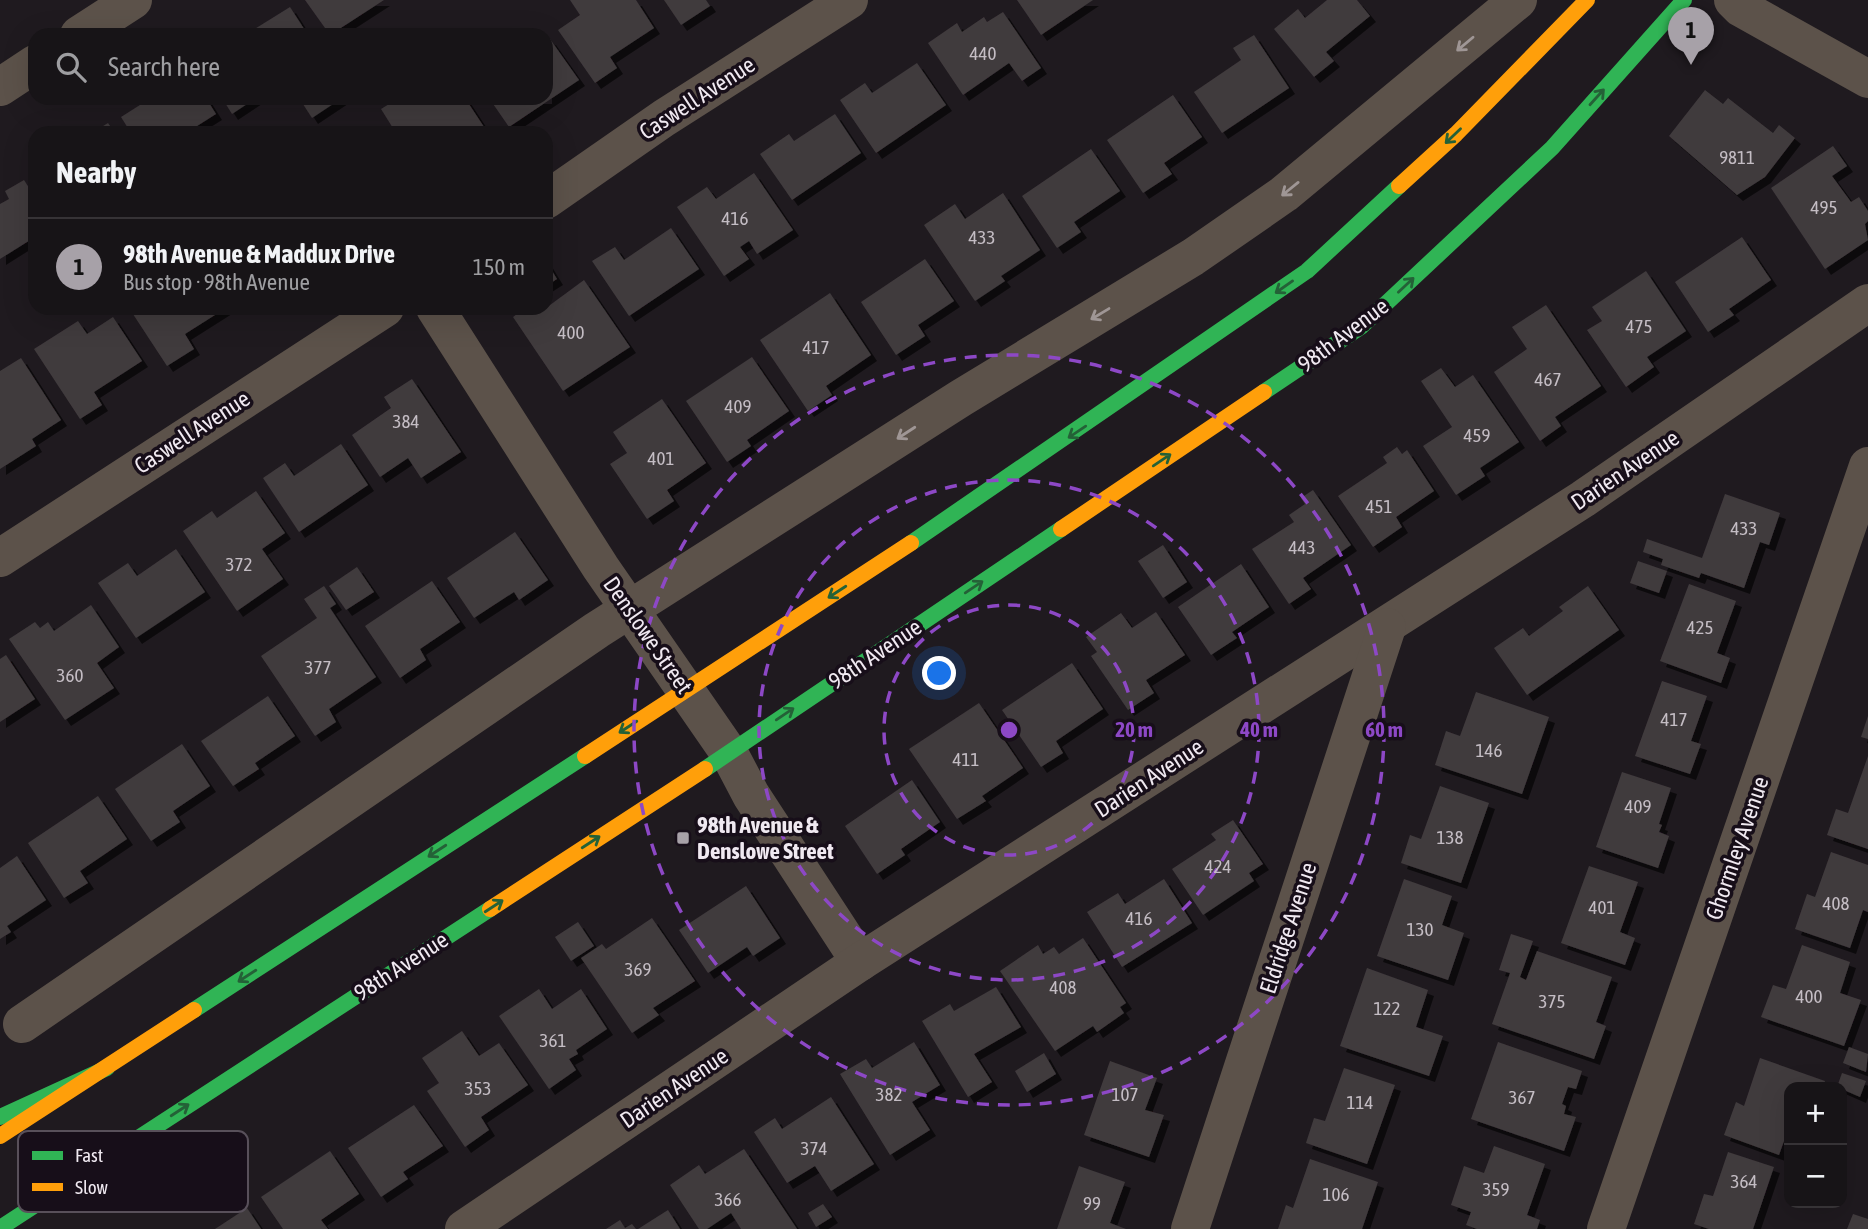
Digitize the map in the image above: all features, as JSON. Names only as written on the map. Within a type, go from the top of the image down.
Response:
[{"type":"main road","points":[[0,1136],[995,487],[1307,271],[1456,134],[1587,0]]},
{"type":"main road","name":"98th Avenue","points":[[149,1131],[729,753],[1362,326],[1552,148],[1684,0]]},
{"type":"main road","points":[[0,1117],[107,1068]]},
{"type":"main road","name":"98th Avenue","points":[[0,1228],[25,1212]]},
{"type":"street","points":[[90,28],[133,0]]},
{"type":"street","name":"Caswell Avenue","points":[[553,195],[664,118],[849,0]]},
{"type":"street","points":[[22,1024],[631,609],[961,398],[1193,257],[1284,194],[1518,0]]},
{"type":"street","points":[[1733,0],[1741,8],[1868,79]]},
{"type":"street","points":[[0,87],[28,69]]},
{"type":"street","name":"Darien Avenue","points":[[464,1229],[860,962],[1583,499],[1868,303]]},
{"type":"street","name":"Caswell Avenue","points":[[0,558],[374,315]]},
{"type":"street","name":"Denslowe Street","points":[[439,315],[601,568],[729,753],[751,795],[860,962]]},
{"type":"street","name":"Ghormley Avenue","points":[[1606,1229],[1868,467]]},
{"type":"street","name":"Eldridge Avenue","points":[[1190,1229],[1387,627]]},
{"type":"building","points":[[305,0],[384,0],[341,28],[325,28]]},
{"type":"building","points":[[570,0],[636,0],[654,28],[610,57],[617,68],[595,83],[558,30],[580,15]]},
{"type":"building","points":[[664,0],[706,0],[710,6],[681,25]]},
{"type":"building","points":[[1017,0],[1093,0],[1041,35]]},
{"type":"building","points":[[1327,0],[1357,0],[1370,16],[1326,52],[1334,61],[1314,77],[1274,29],[1298,9],[1305,18]]},
{"type":"building","points":[[290,7],[304,28],[256,28]]},
{"type":"building","points":[[1003,12],[1041,68],[1022,81],[1009,63],[963,95],[928,43],[957,23],[962,32],[984,17],[987,22]]},
{"type":"building","points":[[1254,35],[1289,88],[1222,133],[1194,92],[1241,60],[1233,48]]},
{"type":"building","points":[[553,43],[579,80],[553,97]]},
{"type":"building","points":[[917,63],[946,105],[876,153],[840,100],[865,83],[872,93]]},
{"type":"building","points":[[1705,90],[1723,104],[1728,98],[1773,133],[1779,125],[1795,138],[1765,177],[1737,195],[1669,136]]},
{"type":"building","points":[[1173,95],[1202,137],[1164,163],[1172,174],[1143,193],[1107,140]]},
{"type":"building","points":[[140,105],[210,105],[216,114],[197,126],[127,126],[121,117]]},
{"type":"building","points":[[226,105],[246,105],[232,114]]},
{"type":"building","points":[[304,105],[332,105],[312,118]]},
{"type":"building","points":[[388,105],[470,105],[483,126],[392,126],[381,109]]},
{"type":"building","points":[[494,105],[542,105],[510,126]]},
{"type":"building","points":[[835,114],[861,153],[792,200],[760,154],[789,134],[794,141]]},
{"type":"building","points":[[1833,146],[1847,166],[1832,176],[1851,202],[1859,197],[1868,211],[1868,221],[1865,224],[1868,240],[1825,269],[1771,188]]},
{"type":"building","points":[[1091,149],[1120,191],[1074,222],[1081,232],[1057,248],[1022,196]]},
{"type":"building","points":[[754,173],[793,230],[757,254],[749,241],[740,247],[749,259],[724,276],[677,207],[707,187],[716,199]]},
{"type":"building","points":[[24,180],[28,186],[28,241],[0,259],[0,204],[9,199],[5,191]]},
{"type":"building","points":[[1003,193],[1040,250],[1001,276],[1005,281],[975,301],[924,225],[955,204],[965,219]]},
{"type":"building","points":[[671,228],[699,269],[629,316],[592,261],[615,247],[624,260]]},
{"type":"building","points":[[1742,237],[1771,280],[1729,309],[1734,315],[1708,332],[1675,282]]},
{"type":"building","points":[[925,259],[954,301],[918,325],[925,336],[896,355],[861,302]]},
{"type":"building","points":[[1646,271],[1686,331],[1647,357],[1654,367],[1626,387],[1587,330],[1602,321],[1592,307]]},
{"type":"building","points":[[584,280],[630,347],[563,391],[513,317],[553,315],[553,303]]},
{"type":"building","points":[[830,293],[871,355],[826,386],[832,395],[808,411],[760,340]]},
{"type":"building","points":[[1546,305],[1601,386],[1555,417],[1561,426],[1540,441],[1494,372],[1527,349],[1512,327]]},
{"type":"building","points":[[134,315],[215,315],[185,334],[194,349],[167,366]]},
{"type":"building","points":[[113,317],[142,361],[94,392],[102,405],[80,419],[34,349],[78,321],[87,334]]},
{"type":"building","points":[[752,357],[789,411],[747,440],[751,446],[727,462],[686,401]]},
{"type":"building","points":[[21,358],[61,420],[32,439],[36,446],[0,469],[0,371]]},
{"type":"building","points":[[1441,368],[1455,387],[1473,375],[1519,442],[1480,468],[1485,476],[1456,495],[1423,446],[1452,427],[1421,381]]},
{"type":"building","points":[[412,379],[461,452],[421,478],[408,458],[380,477],[352,435],[391,408],[384,397]]},
{"type":"building","points":[[662,399],[706,463],[667,490],[674,501],[647,519],[610,464],[627,453],[613,432]]},
{"type":"building","points":[[341,444],[368,485],[299,532],[263,478],[285,463],[294,476]]},
{"type":"building","points":[[1397,447],[1402,454],[1407,450],[1434,491],[1396,517],[1402,527],[1373,547],[1338,496],[1387,463],[1383,457]]},
{"type":"building","points":[[1313,490],[1351,545],[1303,578],[1311,589],[1289,604],[1252,549],[1294,522],[1289,515],[1305,504],[1301,498]]},
{"type":"building","points":[[256,491],[285,533],[262,549],[283,579],[237,611],[183,531],[212,511],[217,518]]},
{"type":"building","points":[[1725,494],[1780,513],[1769,545],[1760,542],[1744,588],[1701,573],[1699,578],[1661,565],[1663,559],[1643,552],[1647,539],[1702,558]]},
{"type":"building","points":[[515,532],[548,580],[519,600],[514,592],[474,618],[447,578]]},
{"type":"building","points":[[1163,545],[1187,582],[1163,598],[1138,561]]},
{"type":"building","points":[[176,549],[205,592],[136,638],[98,583],[128,563],[137,576]]},
{"type":"building","points":[[1638,561],[1667,571],[1659,593],[1630,583]]},
{"type":"building","points":[[1241,564],[1269,607],[1232,632],[1237,638],[1211,655],[1178,607]]},
{"type":"building","points":[[357,567],[374,592],[346,610],[329,586]]},
{"type":"building","points":[[432,581],[460,622],[420,649],[426,660],[400,678],[365,626]]},
{"type":"building","points":[[1689,584],[1736,601],[1717,653],[1730,658],[1721,683],[1660,661]]},
{"type":"building","points":[[324,586],[336,604],[330,608],[376,677],[329,709],[336,722],[315,736],[261,656],[317,618],[304,599]]},
{"type":"building","points":[[1588,586],[1619,630],[1527,695],[1494,648],[1523,628],[1529,636],[1563,611],[1559,607]]},
{"type":"building","points":[[91,605],[119,647],[97,663],[114,688],[65,720],[9,639],[35,622],[40,628],[48,622],[54,631]]},
{"type":"building","points":[[1156,612],[1185,655],[1146,680],[1154,693],[1128,710],[1091,656],[1097,652],[1086,637],[1121,613],[1132,628]]},
{"type":"building","points":[[6,655],[35,699],[0,722],[0,659]]},
{"type":"building","points":[[1072,663],[1103,709],[1056,741],[1063,753],[1041,767],[1002,710]]},
{"type":"building","points":[[1662,681],[1707,696],[1691,741],[1701,744],[1690,774],[1635,756]]},
{"type":"building","points":[[1476,692],[1549,717],[1522,794],[1435,765],[1446,731],[1460,736]]},
{"type":"building","points":[[268,696],[295,736],[255,763],[259,769],[233,786],[201,741]]},
{"type":"building","points":[[979,703],[1023,768],[982,796],[986,801],[957,819],[909,749]]},
{"type":"building","points":[[1868,716],[1868,739],[1861,737]]},
{"type":"building","points":[[182,744],[210,786],[173,811],[180,822],[151,841],[115,789]]},
{"type":"building","points":[[1868,756],[1868,849],[1827,835],[1836,809],[1848,813]]},
{"type":"building","points":[[1622,772],[1671,788],[1659,824],[1662,825],[1659,832],[1669,836],[1658,868],[1596,847]]},
{"type":"building","points":[[912,780],[940,822],[901,849],[905,855],[877,874],[845,826]]},
{"type":"building","points":[[1440,786],[1489,803],[1461,883],[1401,863],[1410,835],[1421,839]]},
{"type":"building","points":[[98,796],[127,839],[80,871],[88,883],[64,898],[28,843]]},
{"type":"building","points":[[1233,820],[1263,864],[1249,873],[1254,881],[1203,915],[1172,869],[1216,840],[1211,834]]},
{"type":"building","points":[[1831,852],[1868,865],[1868,912],[1863,910],[1850,948],[1795,929],[1807,894],[1815,897]]},
{"type":"building","points":[[17,856],[46,900],[7,926],[11,932],[0,939],[0,868]]},
{"type":"building","points":[[1589,866],[1638,882],[1620,932],[1635,938],[1625,965],[1561,943]]},
{"type":"building","points":[[1164,879],[1192,923],[1122,967],[1087,912],[1118,893],[1125,904]]},
{"type":"building","points":[[1404,879],[1452,896],[1442,925],[1464,933],[1448,980],[1377,956]]},
{"type":"building","points":[[746,886],[780,938],[753,956],[747,947],[708,973],[679,930]]},
{"type":"building","points":[[652,918],[695,981],[653,1008],[659,1015],[632,1033],[581,958],[602,944],[606,949]]},
{"type":"building","points":[[578,922],[594,946],[571,961],[555,937]]},
{"type":"building","points":[[1511,934],[1533,941],[1520,977],[1526,980],[1537,951],[1612,977],[1596,1022],[1606,1026],[1594,1059],[1492,1024],[1510,973],[1499,970]]},
{"type":"building","points":[[1083,938],[1126,1003],[1120,1007],[1124,1013],[1097,1032],[1093,1026],[1055,1051],[1000,971],[1038,945],[1043,954],[1054,947],[1059,954]]},
{"type":"building","points":[[1802,945],[1850,962],[1840,993],[1861,1000],[1844,1046],[1761,1017],[1773,985],[1786,989]]},
{"type":"building","points":[[1367,968],[1428,990],[1416,1027],[1443,1036],[1429,1076],[1340,1046]]},
{"type":"building","points":[[996,987],[1021,1027],[974,1054],[992,1082],[968,1097],[922,1021],[950,1004],[954,1011]]},
{"type":"building","points":[[539,989],[552,1009],[581,989],[607,1029],[576,1050],[578,1054],[569,1059],[576,1070],[549,1089],[499,1016]]},
{"type":"building","points":[[462,1031],[479,1056],[499,1043],[528,1085],[481,1117],[489,1130],[465,1147],[427,1091],[439,1083],[422,1058]]},
{"type":"building","points":[[914,1042],[940,1085],[912,1102],[930,1130],[890,1155],[840,1074],[866,1059],[872,1068]]},
{"type":"building","points":[[1498,1042],[1582,1071],[1576,1089],[1568,1087],[1562,1104],[1566,1106],[1564,1114],[1576,1117],[1564,1151],[1471,1119]]},
{"type":"building","points":[[1849,1047],[1868,1054],[1866,1072],[1843,1063]]},
{"type":"building","points":[[1044,1053],[1056,1074],[1027,1092],[1015,1071]]},
{"type":"building","points":[[1760,1058],[1825,1081],[1784,1082],[1784,1141],[1779,1155],[1724,1135],[1736,1102],[1744,1106]]},
{"type":"building","points":[[1110,1061],[1157,1078],[1145,1110],[1164,1115],[1149,1157],[1084,1135]]},
{"type":"building","points":[[1344,1068],[1395,1085],[1367,1164],[1306,1143],[1314,1118],[1325,1121]]},
{"type":"building","points":[[1842,1073],[1866,1081],[1860,1097],[1847,1091],[1847,1082],[1839,1082]]},
{"type":"building","points":[[831,1097],[874,1164],[831,1191],[815,1166],[787,1183],[754,1132],[775,1118],[782,1129]]},
{"type":"building","points":[[414,1105],[443,1146],[403,1172],[408,1179],[381,1197],[348,1148]]},
{"type":"building","points":[[1494,1146],[1545,1164],[1527,1215],[1540,1220],[1537,1229],[1477,1229],[1466,1225],[1471,1212],[1451,1205],[1464,1166],[1484,1173]]},
{"type":"building","points":[[744,1149],[797,1229],[741,1229],[731,1213],[707,1229],[699,1229],[670,1185],[699,1165],[705,1174]]},
{"type":"building","points":[[330,1151],[359,1194],[321,1220],[328,1229],[283,1229],[261,1197]]},
{"type":"building","points":[[1728,1152],[1774,1167],[1753,1229],[1709,1229],[1694,1224],[1704,1194],[1713,1196]]},
{"type":"building","points":[[1310,1159],[1378,1182],[1362,1229],[1278,1229],[1286,1205],[1293,1208]]},
{"type":"building","points":[[1079,1166],[1125,1182],[1110,1223],[1126,1229],[1057,1229]]},
{"type":"building","points":[[823,1204],[832,1217],[816,1227],[808,1213]]},
{"type":"building","points":[[248,1210],[261,1229],[215,1229],[241,1212],[248,1212]]},
{"type":"building","points":[[668,1210],[680,1229],[638,1229]]},
{"type":"building","points":[[1853,1214],[1868,1219],[1868,1229],[1847,1229]]},
{"type":"building","points":[[620,1220],[625,1228],[632,1224],[636,1229],[606,1229]]},
{"type":"traffic: fast","points":[[1264,392],[1362,326],[1552,148],[1684,0]]},
{"type":"traffic: fast","points":[[911,543],[1307,271],[1399,186]]},
{"type":"traffic: fast","points":[[705,769],[1061,529]]},
{"type":"traffic: fast","points":[[194,1010],[585,756]]},
{"type":"traffic: fast","points":[[149,1131],[490,909]]},
{"type":"traffic: fast","points":[[0,1117],[107,1068]]},
{"type":"traffic: fast","points":[[0,1228],[25,1212]]},
{"type":"traffic: slow","points":[[1399,186],[1456,134],[1587,0]]},
{"type":"traffic: slow","points":[[1061,529],[1264,392]]},
{"type":"traffic: slow","points":[[585,756],[911,543]]},
{"type":"traffic: slow","points":[[490,909],[705,769]]},
{"type":"traffic: slow","points":[[0,1136],[194,1010]]},
{"type":"place","name":"98th Avenue & Maddux Drive","points":[[1691,65]]},
{"type":"place","name":"98th Avenue & Denslowe Street","points":[[683,838]]}]
